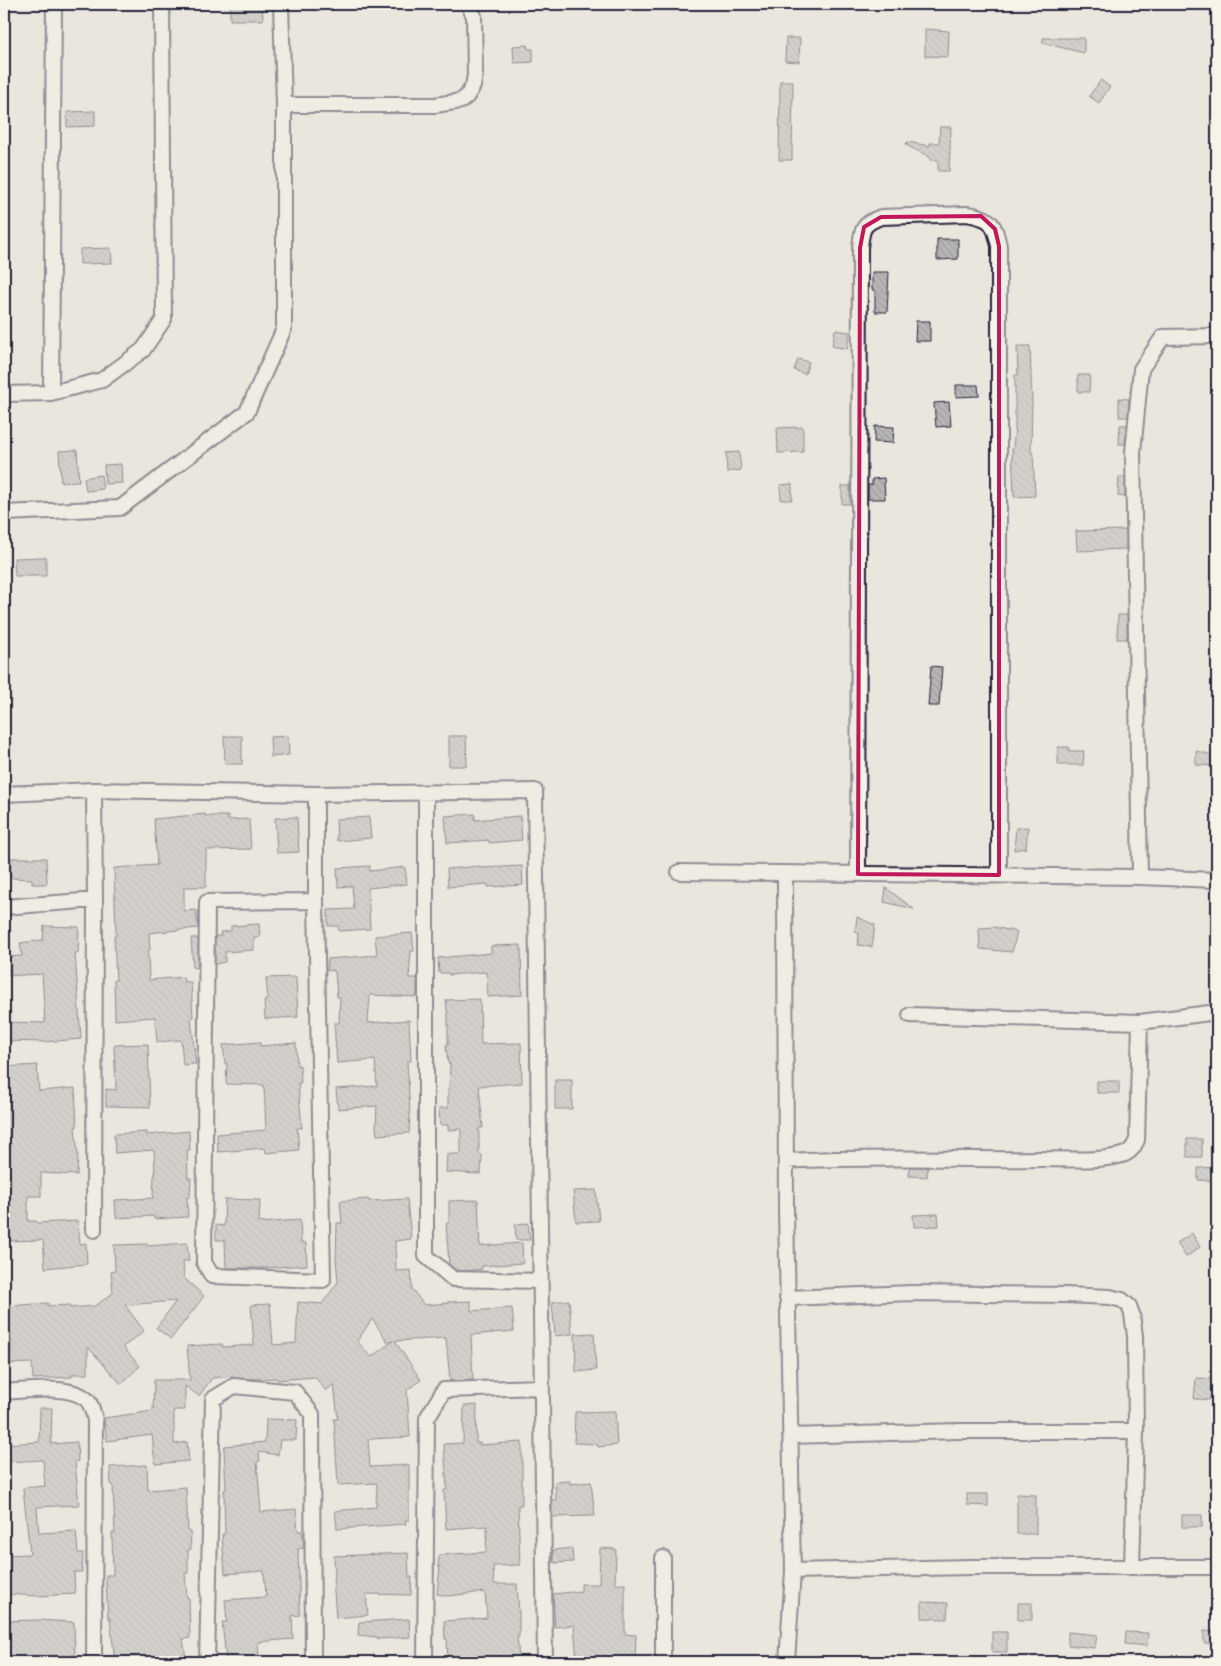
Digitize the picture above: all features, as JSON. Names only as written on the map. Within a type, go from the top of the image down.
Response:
[{"type":"street","points":[[51,392],[54,4]]},
{"type":"street","points":[[4,394],[51,392],[102,380],[143,350],[164,319],[162,4]]},
{"type":"street","points":[[4,513],[120,508],[247,412],[284,329],[284,105],[280,4]]},
{"type":"street","points":[[284,105],[435,105],[461,101],[467,96],[473,86],[475,75],[474,16],[468,4]]},
{"type":"street","points":[[858,874],[862,233],[869,221],[881,217],[967,214],[988,219],[995,229],[999,246],[999,876]]},
{"type":"street","points":[[1140,877],[1133,452],[1141,369],[1163,337],[1217,336]]},
{"type":"street","points":[[94,790],[96,900],[94,1230]]},
{"type":"street","points":[[4,794],[94,790],[316,794],[535,791],[545,1662]]},
{"type":"street","points":[[426,793],[426,1256],[453,1279],[540,1281]]},
{"type":"street","points":[[316,794],[316,901],[323,1280],[212,1276],[204,1262],[207,902],[316,901]]},
{"type":"street","points":[[680,872],[1140,877],[1217,880]]},
{"type":"street","points":[[785,873],[787,1298],[793,1571],[787,1662]]},
{"type":"street","points":[[4,907],[96,900]]},
{"type":"street","points":[[910,1015],[1140,1022],[1217,1012]]},
{"type":"street","points":[[786,1161],[875,1157],[1104,1158],[1126,1153],[1134,1148],[1136,1140],[1140,1022]]},
{"type":"street","points":[[787,1298],[912,1293],[1102,1296],[1122,1300],[1129,1306],[1132,1314],[1135,1336],[1136,1431],[1132,1566]]},
{"type":"street","points":[[207,1662],[213,1399],[234,1386],[295,1392],[312,1414],[313,1662]]},
{"type":"street","points":[[425,1662],[427,1418],[444,1390],[542,1386]]},
{"type":"street","points":[[4,1392],[69,1391],[85,1398],[91,1405],[95,1420],[94,1662]]},
{"type":"street","points":[[790,1436],[958,1431],[1136,1431]]},
{"type":"street","points":[[663,1558],[663,1662]]},
{"type":"street","points":[[793,1571],[969,1567],[1217,1567]]},
{"type":"highlighted area","points":[[981,216],[995,229],[999,246],[999,875],[858,874],[860,248],[864,227],[881,217]]},
{"type":"building","points":[[230,4],[262,4],[263,20],[230,20]]},
{"type":"building","points":[[925,29],[949,31],[948,57],[925,56]]},
{"type":"building","points":[[786,38],[800,38],[799,62],[785,61]]},
{"type":"building","points":[[1043,38],[1084,38],[1084,53],[1043,43]]},
{"type":"building","points":[[527,45],[528,49],[533,49],[533,62],[514,63],[513,46]]},
{"type":"building","points":[[1101,80],[1110,87],[1099,103],[1089,96]]},
{"type":"building","points":[[780,81],[793,81],[792,160],[779,160]]},
{"type":"building","points":[[95,111],[95,126],[67,127],[67,112]]},
{"type":"building","points":[[940,127],[951,127],[949,171],[938,171],[938,160],[930,160],[930,157],[906,145],[907,142],[930,146],[930,143],[939,143]]},
{"type":"building","points":[[937,239],[958,239],[958,259],[937,260]]},
{"type":"building","points":[[111,248],[112,263],[80,264],[80,249]]},
{"type":"building","points":[[872,272],[889,272],[887,312],[875,312],[875,290],[872,290]]},
{"type":"building","points":[[916,321],[930,321],[930,341],[915,341]]},
{"type":"building","points":[[835,330],[850,332],[847,349],[832,346]]},
{"type":"building","points":[[1017,346],[1030,346],[1031,452],[1033,453],[1035,496],[1014,497],[1012,449],[1015,426],[1015,375],[1018,375]]},
{"type":"building","points":[[798,359],[809,362],[805,374],[794,370]]},
{"type":"building","points":[[1078,375],[1090,375],[1089,392],[1078,392]]},
{"type":"building","points":[[956,385],[978,385],[979,396],[956,397]]},
{"type":"building","points":[[1119,398],[1129,399],[1128,417],[1119,417]]},
{"type":"building","points":[[949,402],[951,426],[936,427],[934,403]]},
{"type":"building","points":[[1120,425],[1127,425],[1125,444],[1119,444]]},
{"type":"building","points":[[875,426],[894,427],[893,443],[874,442]]},
{"type":"building","points":[[803,427],[803,452],[778,453],[777,428]]},
{"type":"building","points":[[77,450],[79,481],[61,482],[59,451]]},
{"type":"building","points":[[739,452],[741,470],[727,472],[726,453]]},
{"type":"building","points":[[121,464],[122,483],[105,484],[104,465]]},
{"type":"building","points":[[101,475],[103,489],[86,491],[84,478]]},
{"type":"building","points":[[1119,477],[1125,477],[1125,497],[1118,496]]},
{"type":"building","points":[[884,478],[885,499],[868,499],[868,485],[872,485],[872,479]]},
{"type":"building","points":[[792,484],[792,500],[781,500],[780,485]]},
{"type":"building","points":[[842,486],[850,486],[850,504],[842,504]]},
{"type":"building","points":[[1126,530],[1126,549],[1077,551],[1076,531]]},
{"type":"building","points":[[46,557],[46,576],[15,576],[14,558]]},
{"type":"building","points":[[1118,615],[1127,615],[1127,639],[1117,639]]},
{"type":"building","points":[[931,666],[942,667],[939,706],[928,706]]},
{"type":"building","points":[[224,736],[242,736],[242,764],[225,764]]},
{"type":"building","points":[[288,736],[289,755],[271,757],[270,737]]},
{"type":"building","points":[[449,736],[466,736],[467,766],[449,766]]},
{"type":"building","points":[[1058,747],[1069,747],[1069,751],[1084,751],[1083,765],[1058,765]]},
{"type":"building","points":[[1196,751],[1217,756],[1217,766],[1196,765]]},
{"type":"building","points":[[205,814],[205,816],[228,816],[228,820],[249,819],[251,849],[206,850],[206,887],[184,887],[184,911],[196,910],[198,928],[149,933],[149,980],[183,977],[184,982],[191,982],[193,1017],[191,1018],[196,1064],[183,1065],[181,1040],[157,1042],[155,1017],[115,1020],[114,936],[116,936],[114,868],[157,865],[154,819]]},
{"type":"building","points":[[475,814],[475,820],[520,816],[522,840],[489,843],[489,840],[447,843],[445,816]]},
{"type":"building","points":[[297,817],[299,852],[277,853],[275,818]]},
{"type":"building","points":[[369,817],[371,838],[337,841],[336,819]]},
{"type":"building","points":[[1028,827],[1026,848],[1014,850],[1016,828]]},
{"type":"building","points":[[11,858],[46,858],[47,884],[32,884],[32,879],[10,878]]},
{"type":"building","points":[[370,866],[370,871],[405,867],[407,884],[368,888],[370,929],[339,931],[338,926],[328,926],[328,910],[354,909],[352,886],[338,887],[337,868]]},
{"type":"building","points":[[480,866],[481,868],[522,866],[523,885],[488,887],[488,884],[448,887],[447,869]]},
{"type":"building","points":[[886,888],[914,909],[884,902]]},
{"type":"building","points":[[857,917],[875,925],[872,947],[858,945],[859,933],[855,932]]},
{"type":"building","points":[[259,924],[260,937],[254,938],[254,950],[225,952],[225,962],[215,964],[215,936],[221,936],[220,932],[231,931],[231,926]]},
{"type":"building","points":[[44,926],[79,927],[78,953],[75,953],[81,1039],[44,1042],[4,1041],[4,1022],[45,1023],[42,974],[4,976],[4,957],[22,956],[20,943],[43,940]]},
{"type":"building","points":[[994,927],[1017,932],[1012,952],[980,949],[979,928]]},
{"type":"building","points":[[412,933],[414,951],[411,951],[409,978],[417,978],[417,997],[370,995],[368,1023],[409,1020],[411,1061],[407,1061],[410,1114],[409,1133],[377,1135],[377,1106],[338,1109],[336,1089],[377,1086],[375,1060],[337,1063],[334,1023],[339,1023],[340,997],[337,997],[335,971],[327,970],[328,959],[377,955],[375,936]]},
{"type":"building","points":[[191,938],[198,938],[198,967],[193,968]]},
{"type":"building","points":[[521,945],[522,995],[488,997],[486,972],[449,975],[449,973],[439,973],[438,958],[491,953],[491,946]]},
{"type":"building","points":[[296,977],[298,1017],[265,1019],[264,1001],[268,1000],[266,978]]},
{"type":"building","points":[[480,999],[481,1044],[521,1043],[522,1083],[479,1086],[483,1128],[479,1128],[479,1155],[482,1155],[481,1174],[446,1172],[447,1154],[461,1154],[461,1129],[448,1130],[448,1125],[440,1125],[439,1108],[448,1108],[449,1089],[450,1063],[448,1063],[446,1045],[448,1045],[448,1018],[446,1000]]},
{"type":"building","points":[[260,1042],[260,1046],[296,1043],[297,1066],[300,1065],[301,1083],[298,1083],[302,1128],[297,1128],[299,1150],[266,1153],[265,1148],[218,1152],[217,1134],[266,1130],[264,1085],[226,1084],[227,1063],[225,1064],[223,1045]]},
{"type":"building","points":[[148,1044],[150,1107],[106,1106],[106,1089],[116,1090],[114,1045]]},
{"type":"building","points":[[37,1065],[39,1091],[75,1088],[77,1175],[41,1173],[41,1196],[28,1196],[28,1221],[36,1221],[37,1223],[78,1221],[80,1244],[86,1243],[87,1264],[45,1268],[43,1240],[4,1241],[4,1067]]},
{"type":"building","points":[[555,1080],[572,1080],[572,1109],[555,1109]]},
{"type":"building","points":[[1097,1081],[1119,1081],[1119,1093],[1097,1093]]},
{"type":"building","points":[[189,1131],[190,1150],[187,1150],[188,1178],[191,1178],[190,1197],[187,1197],[188,1217],[154,1219],[154,1216],[116,1218],[115,1200],[153,1198],[155,1176],[154,1150],[115,1153],[114,1134],[147,1132],[147,1135]]},
{"type":"building","points":[[1187,1139],[1202,1139],[1202,1157],[1187,1157]]},
{"type":"building","points":[[910,1167],[928,1167],[927,1177],[909,1176]]},
{"type":"building","points":[[1217,1167],[1217,1181],[1198,1180],[1198,1168]]},
{"type":"building","points":[[596,1190],[599,1221],[576,1222],[573,1191]]},
{"type":"building","points":[[225,1199],[260,1200],[259,1223],[300,1220],[301,1243],[306,1243],[307,1265],[226,1268],[225,1240],[216,1240],[216,1225],[224,1226]]},
{"type":"building","points":[[407,1199],[411,1239],[395,1241],[396,1271],[411,1270],[412,1289],[424,1305],[471,1301],[471,1311],[512,1308],[514,1331],[471,1335],[473,1380],[450,1381],[446,1338],[395,1341],[421,1380],[407,1390],[410,1437],[368,1439],[370,1467],[409,1465],[409,1520],[405,1520],[406,1524],[337,1529],[335,1511],[376,1507],[377,1483],[338,1485],[334,1419],[338,1419],[334,1384],[326,1391],[315,1377],[277,1380],[277,1378],[232,1378],[232,1376],[212,1378],[199,1396],[185,1386],[185,1410],[174,1410],[174,1444],[187,1442],[189,1461],[155,1464],[152,1435],[107,1441],[104,1418],[153,1411],[154,1380],[190,1380],[187,1346],[222,1344],[223,1347],[254,1345],[251,1305],[270,1304],[273,1345],[296,1343],[298,1302],[322,1304],[338,1282],[336,1260],[337,1223],[342,1223],[340,1201]],"holes":[[[372,1319],[388,1342],[393,1341],[371,1357],[357,1341]]]},
{"type":"building","points":[[478,1200],[480,1246],[522,1243],[523,1263],[482,1266],[482,1269],[465,1271],[456,1270],[449,1264],[446,1223],[449,1223],[449,1201]]},
{"type":"building","points":[[938,1214],[939,1226],[914,1227],[913,1215]]},
{"type":"building","points":[[528,1223],[530,1240],[516,1240],[515,1224]]},
{"type":"building","points":[[1192,1233],[1200,1247],[1186,1257],[1177,1243]]},
{"type":"building","points":[[187,1243],[189,1261],[183,1261],[184,1278],[204,1296],[171,1339],[156,1328],[176,1301],[125,1305],[144,1331],[123,1347],[140,1366],[121,1384],[88,1347],[88,1374],[72,1374],[72,1377],[33,1379],[32,1363],[10,1364],[11,1346],[8,1306],[48,1303],[48,1306],[70,1305],[70,1308],[95,1306],[113,1293],[111,1272],[115,1271],[114,1245],[147,1244],[147,1246]]},
{"type":"building","points":[[569,1300],[572,1334],[555,1336],[552,1302]]},
{"type":"building","points":[[594,1333],[596,1370],[576,1372],[575,1334]]},
{"type":"building","points":[[1196,1378],[1217,1379],[1217,1400],[1194,1399]]},
{"type":"building","points":[[477,1405],[476,1443],[480,1443],[480,1445],[522,1442],[522,1505],[518,1505],[520,1565],[493,1566],[494,1584],[517,1584],[519,1658],[448,1662],[444,1621],[487,1618],[485,1592],[448,1596],[437,1594],[440,1567],[438,1567],[439,1555],[486,1552],[487,1526],[446,1529],[444,1490],[447,1489],[444,1444],[463,1443],[464,1406]]},
{"type":"building","points":[[40,1408],[52,1408],[51,1444],[77,1442],[78,1461],[75,1462],[79,1505],[37,1507],[39,1533],[76,1531],[78,1553],[83,1553],[82,1572],[74,1572],[75,1594],[38,1596],[4,1594],[5,1555],[30,1554],[23,1488],[45,1486],[43,1460],[4,1462],[4,1444],[39,1442]]},
{"type":"building","points":[[615,1411],[617,1445],[598,1447],[597,1444],[574,1443],[575,1412]]},
{"type":"building","points":[[266,1419],[297,1420],[296,1440],[280,1440],[278,1455],[259,1452],[260,1461],[257,1462],[261,1512],[296,1509],[298,1531],[302,1531],[304,1548],[298,1549],[300,1615],[292,1616],[293,1639],[258,1642],[259,1659],[226,1661],[222,1622],[227,1622],[225,1600],[266,1597],[264,1571],[225,1574],[222,1534],[225,1534],[224,1490],[226,1490],[224,1448],[225,1446],[265,1442]]},
{"type":"building","points":[[147,1465],[148,1490],[186,1487],[188,1532],[190,1532],[191,1549],[188,1550],[188,1573],[185,1573],[187,1598],[189,1598],[190,1638],[183,1639],[186,1658],[155,1662],[115,1662],[110,1618],[108,1618],[106,1584],[106,1575],[113,1575],[112,1533],[115,1533],[113,1485],[111,1485],[110,1467]]},
{"type":"building","points":[[570,1481],[570,1484],[591,1482],[595,1516],[552,1517],[552,1500],[556,1500],[555,1482]]},
{"type":"building","points":[[967,1494],[988,1494],[988,1506],[967,1505]]},
{"type":"building","points":[[1017,1494],[1036,1495],[1036,1534],[1017,1534]]},
{"type":"building","points":[[1182,1515],[1202,1515],[1202,1527],[1182,1527]]},
{"type":"building","points":[[572,1548],[573,1562],[554,1563],[553,1550]]},
{"type":"building","points":[[600,1548],[616,1549],[615,1584],[625,1584],[625,1634],[636,1635],[635,1662],[617,1662],[617,1660],[592,1658],[592,1660],[577,1661],[574,1625],[555,1627],[553,1594],[581,1591],[581,1584],[599,1584]]},
{"type":"building","points":[[408,1553],[409,1577],[412,1577],[411,1595],[366,1594],[368,1615],[336,1618],[333,1578],[335,1578],[334,1556]]},
{"type":"building","points":[[922,1602],[948,1603],[947,1619],[922,1618]]},
{"type":"building","points":[[1018,1603],[1032,1603],[1032,1620],[1018,1620]]},
{"type":"building","points":[[409,1619],[410,1637],[378,1639],[377,1637],[358,1635],[359,1622]]},
{"type":"building","points":[[4,1621],[74,1622],[75,1659],[4,1661]]},
{"type":"building","points":[[1204,1631],[1217,1632],[1217,1644],[1204,1643]]},
{"type":"building","points":[[992,1632],[1007,1632],[1007,1652],[992,1652]]},
{"type":"building","points":[[1068,1632],[1097,1635],[1095,1648],[1068,1645]]},
{"type":"building","points":[[1126,1632],[1148,1633],[1147,1646],[1125,1644]]}]
